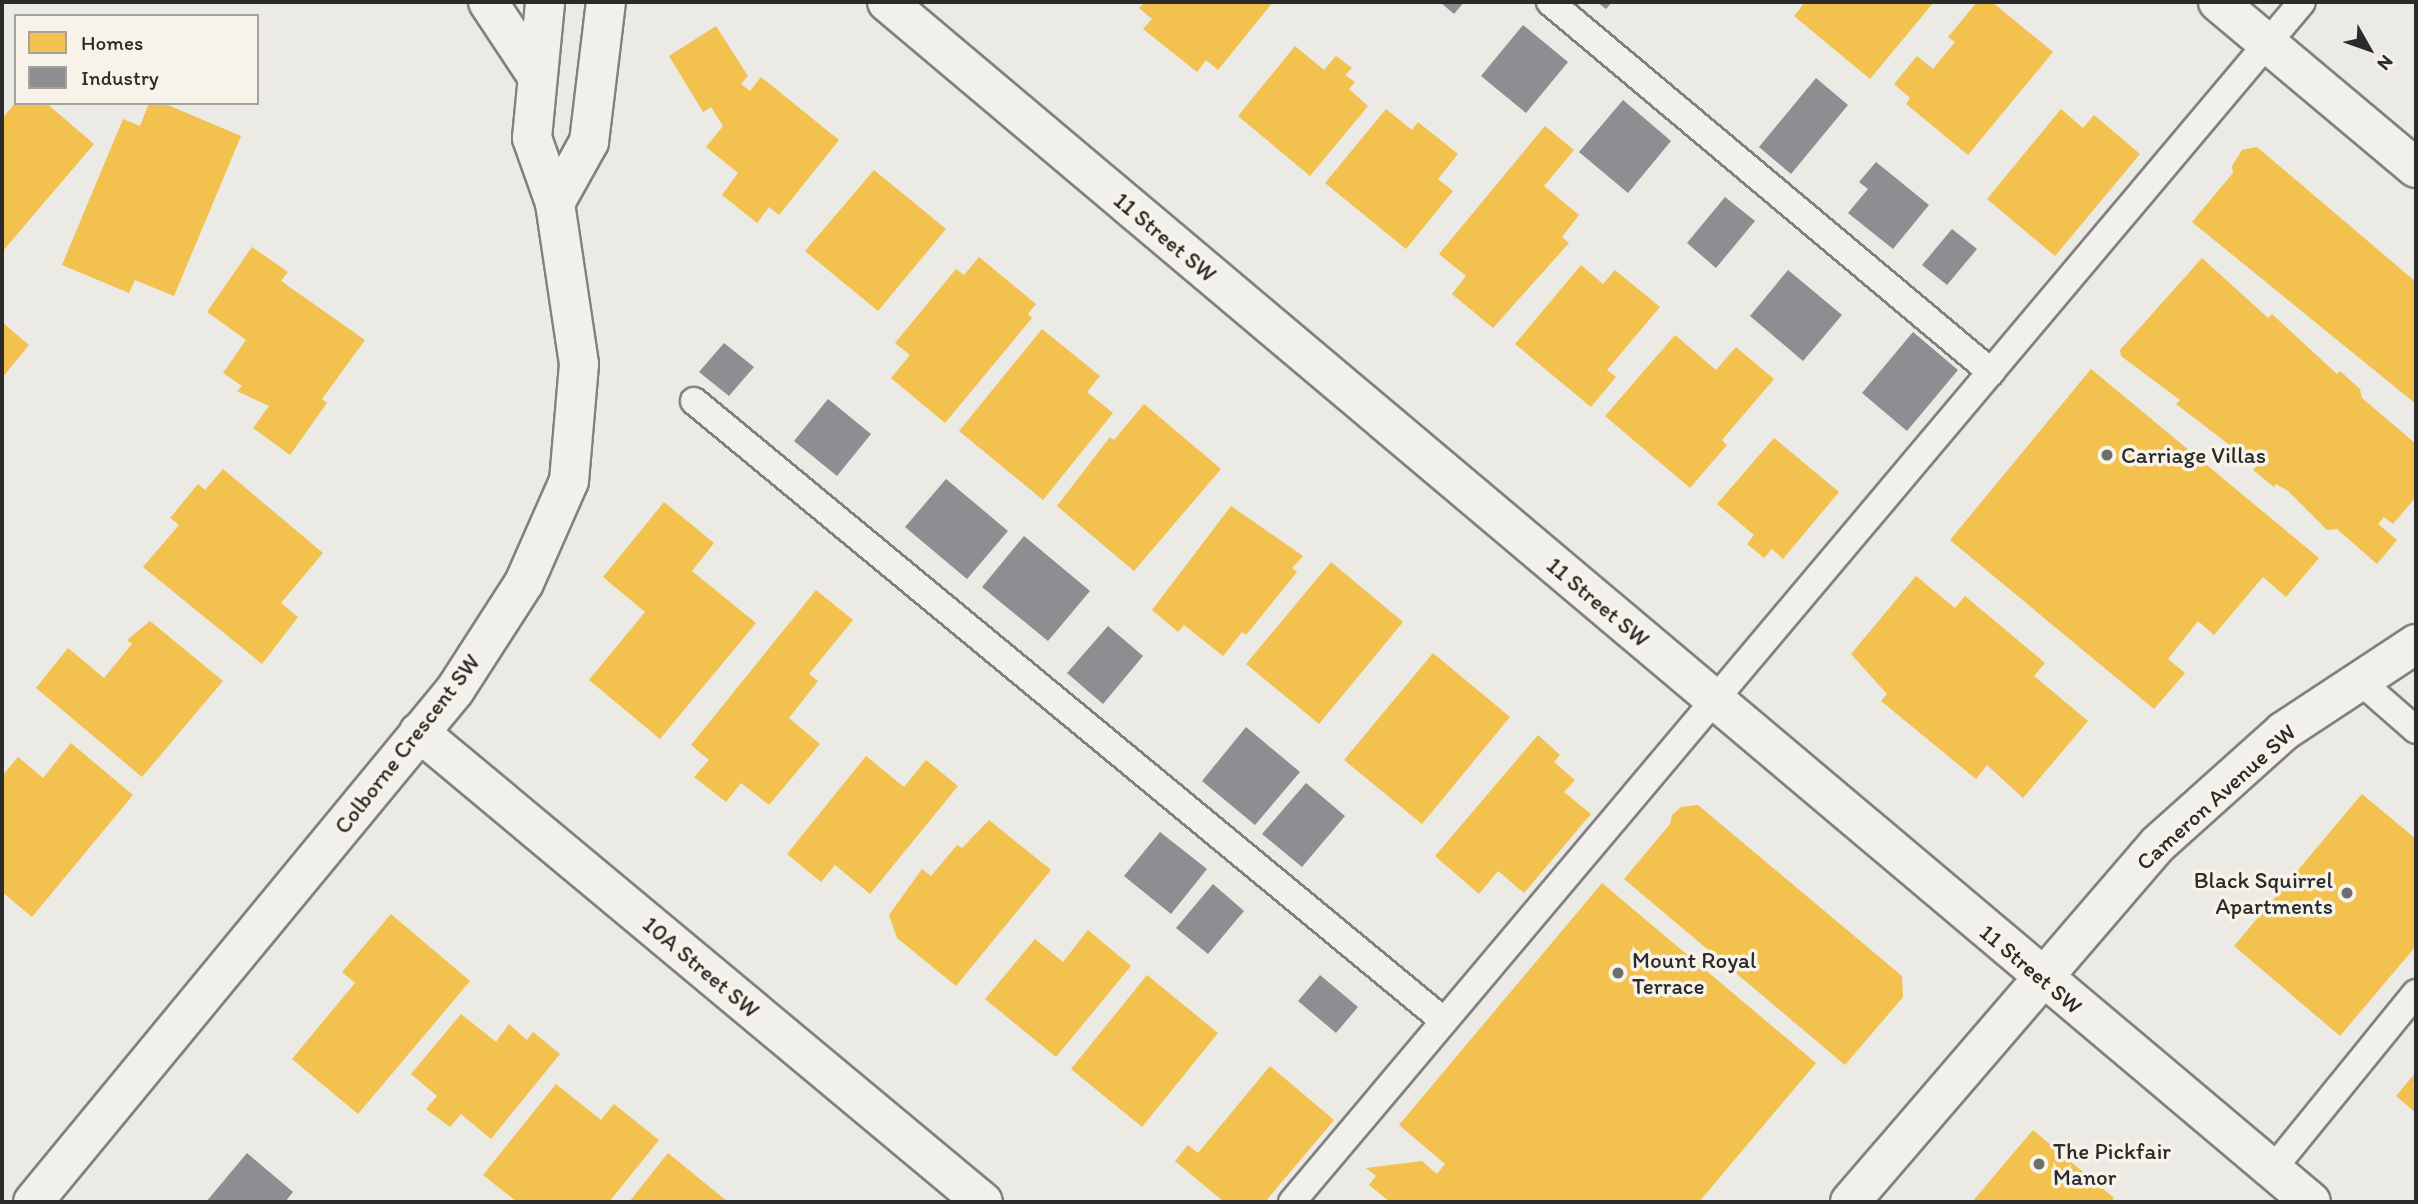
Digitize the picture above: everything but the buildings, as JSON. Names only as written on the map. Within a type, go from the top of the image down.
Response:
[{"type":"street","points":[[488,2],[537,76]]},
{"type":"street","name":"Colborne Crescent SW","points":[[33,1202],[455,690],[524,583],[569,481],[579,364],[555,203],[532,138],[545,2]]},
{"type":"street","points":[[555,203],[589,142],[606,2]]},
{"type":"street","name":"11 Street SW","points":[[887,2],[2040,978],[2311,1202]]},
{"type":"street","points":[[2218,2],[2416,168]]},
{"type":"street","name":"Cameron Avenue SW","points":[[1850,1202],[2158,844],[2284,731],[2416,644]]},
{"type":"street","name":"10A Street SW","points":[[419,732],[983,1202]]},
{"type":"lane","points":[[1550,2],[1991,372]]},
{"type":"lane","points":[[1292,1202],[2302,2]]},
{"type":"lane","points":[[694,401],[1444,1021]]},
{"type":"lane","points":[[2360,681],[2416,730]]},
{"type":"lane","points":[[2272,1170],[2416,993]]},
{"type":"place","name":"Carriage Villas","points":[[2107,455]]},
{"type":"place","name":"Black Squirrel Apartments","points":[[2347,893]]},
{"type":"place","name":"Mount Royal Terrace","points":[[1618,973]]},
{"type":"place","name":"The Pickfair Manor","points":[[2039,1164]]}]
